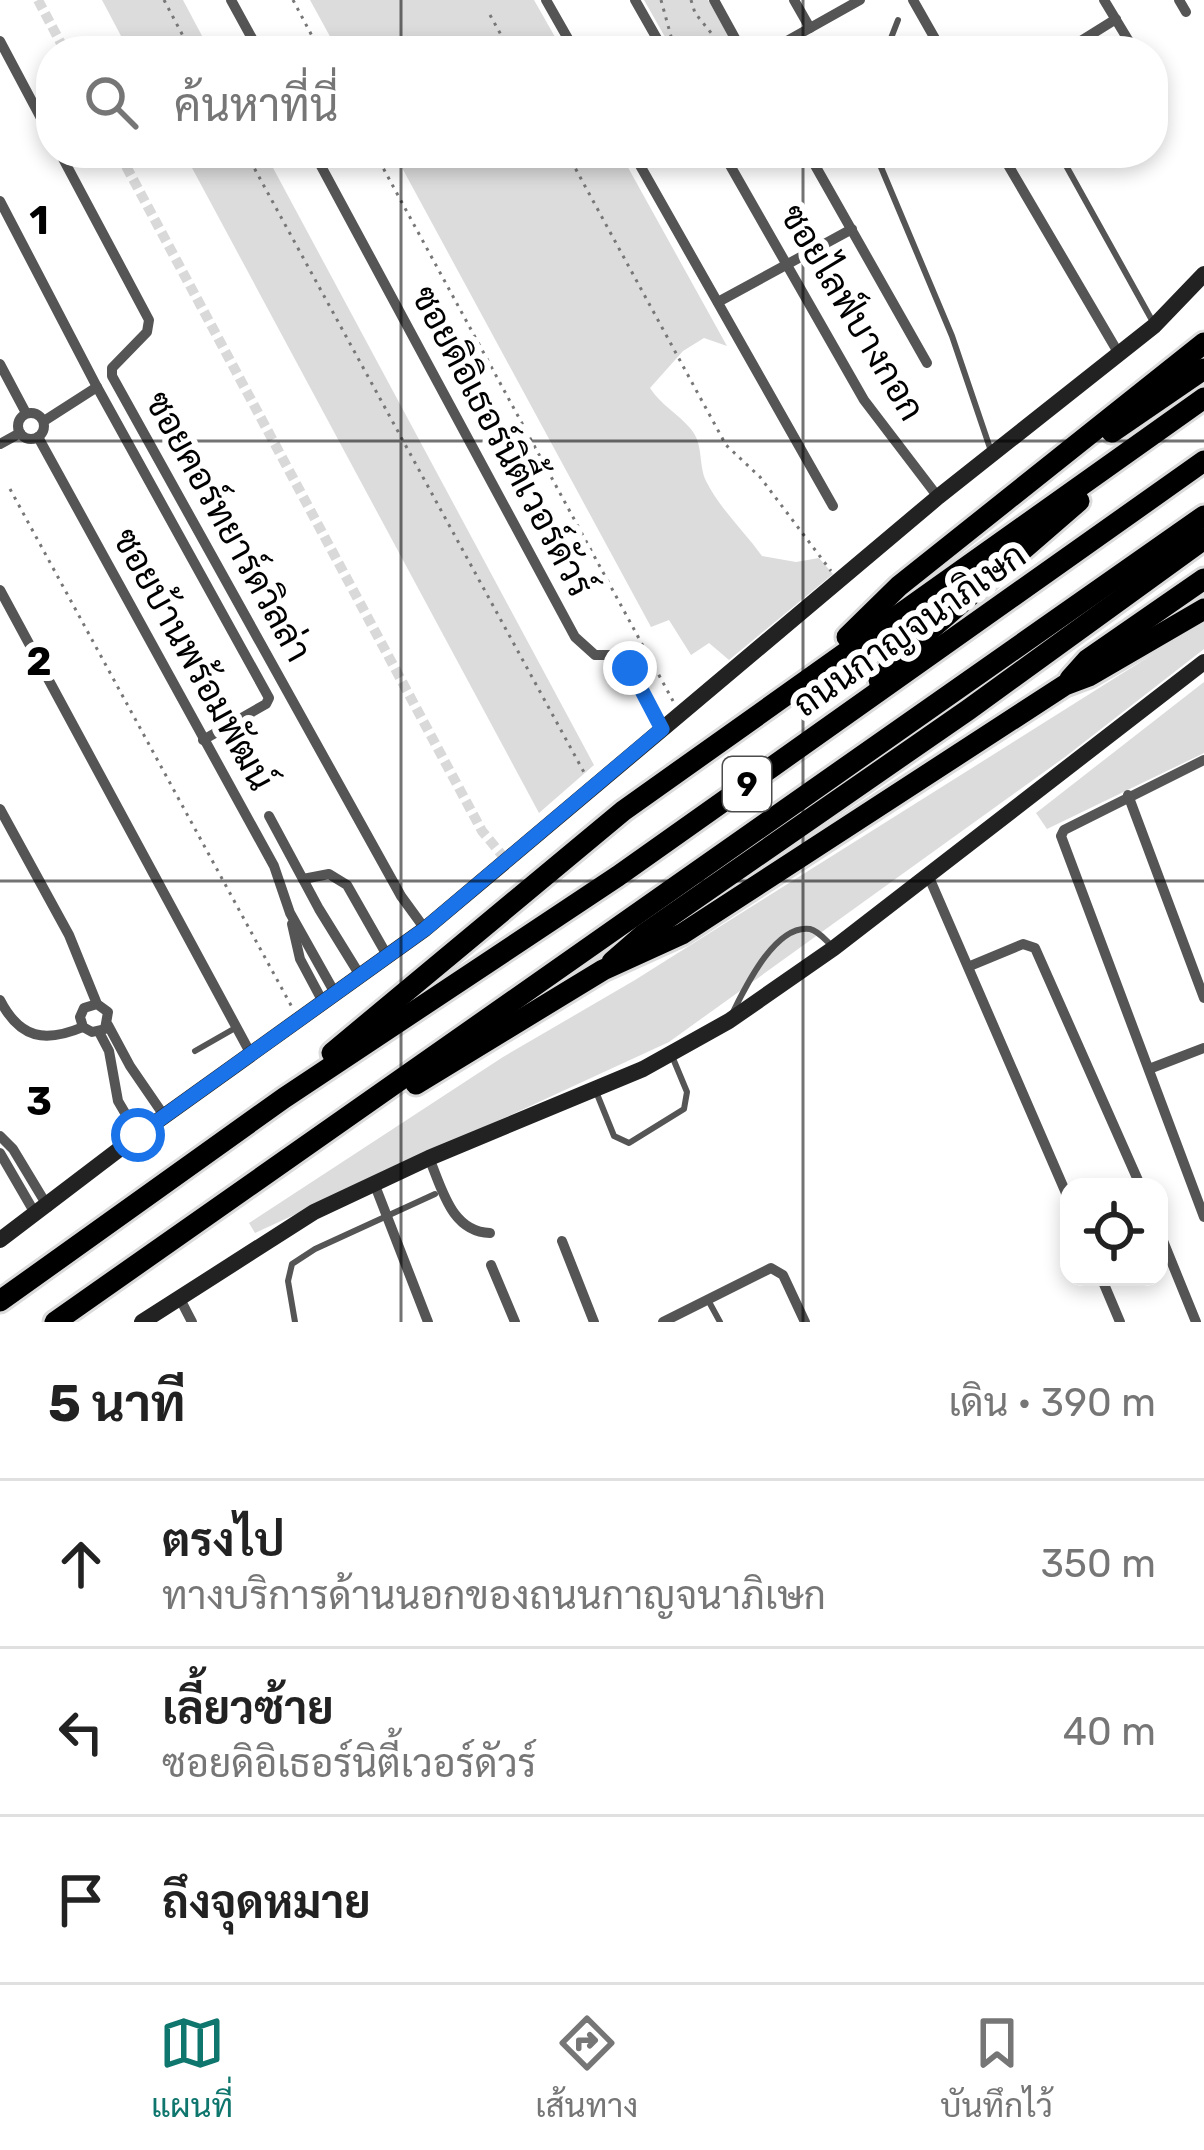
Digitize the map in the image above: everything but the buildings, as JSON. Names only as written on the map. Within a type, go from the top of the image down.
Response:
[{"type":"highway","points":[[800,683],[899,586],[1204,343]]},
{"type":"highway","points":[[1048,467],[1111,433],[1204,369]]},
{"type":"highway","points":[[284,1098],[355,1033],[623,811],[1204,398]]},
{"type":"highway","points":[[860,703],[900,656],[1098,484],[1132,448]]},
{"type":"highway","name":"ถนนกาญจนาภิเษก","points":[[0,1300],[284,1098],[598,890],[1204,461]]},
{"type":"highway","name":"9","points":[[55,1322],[1204,516]]},
{"type":"highway","points":[[603,970],[644,935],[1204,539]]},
{"type":"highway","points":[[1065,685],[1087,660],[1204,578]]},
{"type":"highway","points":[[341,1123],[442,1070],[603,970],[682,934],[1065,685],[1090,676],[1204,609]]},
{"type":"main road","points":[[0,1240],[425,929],[938,497],[1154,326],[1204,274]]},
{"type":"main road","points":[[142,1322],[171,1308],[314,1212],[429,1158],[596,1090],[729,1021],[834,948],[1204,662]]},
{"type":"street","points":[[231,0],[251,36]]},
{"type":"street","points":[[546,0],[566,36]]},
{"type":"street","points":[[635,0],[655,36]]},
{"type":"street","points":[[714,0],[734,36]]},
{"type":"street","points":[[794,0],[810,28]]},
{"type":"street","points":[[796,36],[860,0]]},
{"type":"street","points":[[913,0],[933,36]]},
{"type":"street","points":[[1104,0],[1126,36]]},
{"type":"street","points":[[1089,36],[1116,19]]},
{"type":"street","points":[[0,41],[36,108]]},
{"type":"street","name":"ซอยคอร์ทยาร์ดวิลล่า","points":[[68,168],[149,320],[147,332],[112,368],[112,376],[401,896],[425,929]]},
{"type":"street","name":"ซอยดิอิเธอร์นิตี้เวอร์ดัวร์","points":[[322,168],[575,638],[596,656],[625,660],[662,729]]},
{"type":"street","points":[[642,168],[833,506]]},
{"type":"street","name":"ซอยไลฟ์บางกอก","points":[[732,168],[864,400],[938,497]]},
{"type":"street","points":[[817,168],[927,363]]},
{"type":"street","points":[[1010,168],[1119,354]]},
{"type":"street","points":[[0,201],[269,698],[254,712],[203,740]]},
{"type":"street","points":[[718,302],[852,230]]},
{"type":"street","points":[[0,364],[26,413]]},
{"type":"street","points":[[44,421],[98,387]]},
{"type":"street","points":[[20,433],[27,438],[44,431],[38,414],[26,413]]},
{"type":"street","points":[[20,433],[20,420],[26,413]]},
{"type":"street","points":[[0,443],[20,433]]},
{"type":"street","name":"ซอยบ้านพร้อมพัฒน์","points":[[38,437],[274,866],[294,944],[330,999]]},
{"type":"street","points":[[0,590],[252,1056]]},
{"type":"street","points":[[1203,762],[1128,795],[1060,836],[1204,1217]]},
{"type":"street","points":[[1128,795],[1204,998]]},
{"type":"street","points":[[0,809],[69,935],[97,1004],[108,1012],[104,1029],[118,1101],[138,1135]]},
{"type":"street","points":[[269,816],[362,977]]},
{"type":"street","points":[[303,879],[329,874],[347,885],[388,957]]},
{"type":"street","points":[[928,874],[1060,1179]]},
{"type":"street","points":[[970,966],[1023,944],[1035,948],[1137,1178]]},
{"type":"street","points":[[0,1000],[23,1032],[39,1039],[83,1027],[104,1029],[165,1117]]},
{"type":"street","points":[[83,1027],[82,1012],[97,1004]]},
{"type":"street","points":[[1149,1069],[1204,1048]]},
{"type":"street","points":[[0,1136],[14,1150],[42,1211]]},
{"type":"street","points":[[0,1153],[42,1211]]},
{"type":"street","points":[[429,1158],[459,1220],[477,1233],[490,1233]]},
{"type":"street","points":[[374,1183],[428,1322]]},
{"type":"street","points":[[562,1241],[594,1322]]},
{"type":"street","points":[[1168,1253],[1196,1322]]},
{"type":"street","points":[[491,1265],[515,1322]]},
{"type":"street","points":[[663,1322],[771,1268],[778,1269],[805,1322]]},
{"type":"street","points":[[1105,1286],[1120,1322]]},
{"type":"street","points":[[171,1308],[192,1322]]},
{"type":"lane","points":[[892,36],[898,20]]},
{"type":"lane","points":[[881,168],[952,336],[992,454]]},
{"type":"lane","points":[[1067,168],[1154,326]]},
{"type":"lane","points":[[729,1021],[749,979],[784,937],[808,929],[834,948]]},
{"type":"lane","points":[[195,1051],[237,1027]]},
{"type":"lane","points":[[596,1090],[614,1136],[629,1143],[684,1109],[687,1092],[672,1054]]},
{"type":"lane","points":[[295,1322],[288,1281],[292,1264],[434,1194]]},
{"type":"lane","points":[[708,1300],[720,1322]]},
{"type":"path","points":[[164,0],[183,36]]},
{"type":"path","points":[[293,0],[312,36]]},
{"type":"path","points":[[661,0],[670,36]]},
{"type":"path","points":[[691,0],[714,36]]},
{"type":"path","points":[[490,15],[502,36]]},
{"type":"path","points":[[254,168],[592,788]]},
{"type":"path","points":[[383,168],[680,713]]},
{"type":"path","points":[[575,168],[726,445],[760,477],[839,582]]},
{"type":"path","points":[[10,489],[299,1021]]},
{"type":"shaded area","points":[[102,0],[183,0],[202,36],[121,36]]},
{"type":"shaded area","points":[[310,0],[534,0],[554,36],[330,36]]},
{"type":"shaded area","points":[[644,0],[708,0],[728,36],[664,36]]},
{"type":"shaded area","points":[[192,168],[273,168],[594,765],[539,813]]},
{"type":"shaded area","points":[[402,168],[628,168],[727,346],[704,338],[683,351],[650,388],[694,434],[706,481],[762,556],[796,562],[819,558],[833,574],[729,660],[709,643],[691,655],[669,620],[651,627]]},
{"type":"shaded area","points":[[1204,622],[1204,649],[1065,757],[669,1042],[255,1233],[249,1223],[503,1057],[635,980]]},
{"type":"shaded area","points":[[1204,682],[1204,753],[1047,829],[1036,813]]},
{"type":"tunnel","points":[[38,0],[57,36]]},
{"type":"tunnel","points":[[127,168],[482,831],[507,861]]},
{"type":"route","points":[[138,1135],[425,929],[662,729],[630,668]]}]
